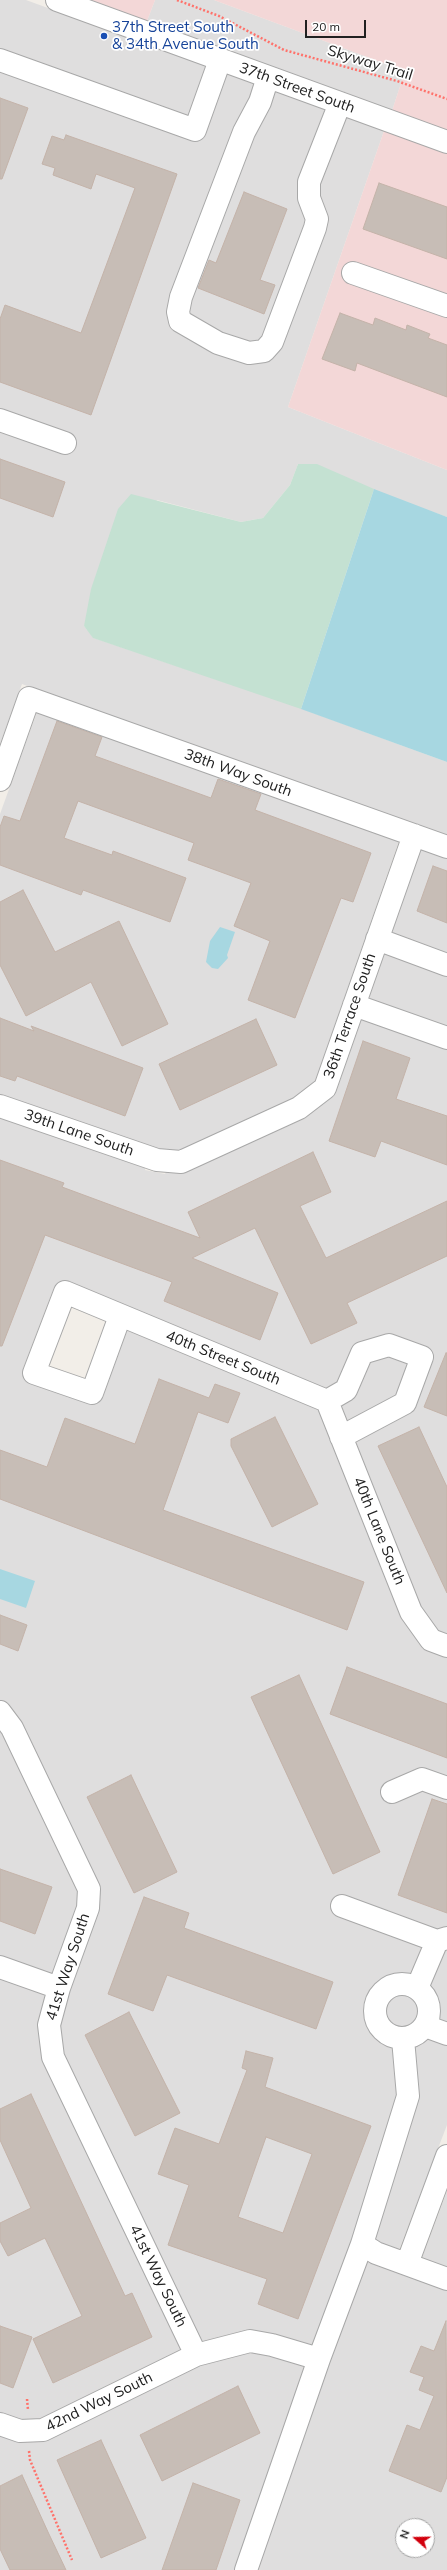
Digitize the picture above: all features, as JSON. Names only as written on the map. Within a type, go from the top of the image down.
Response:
[{"type":"street","name":"37th Street South","points":[[57,0],[447,142]]},
{"type":"street","points":[[0,60],[195,130],[220,60]]},
{"type":"street","points":[[268,77],[260,102],[244,132],[181,296],[178,312],[180,321],[218,343],[249,353],[264,350],[272,342],[315,228],[317,219],[309,198],[309,182],[340,103]]},
{"type":"street","points":[[353,273],[447,306]]},
{"type":"street","points":[[0,420],[65,443]]},
{"type":"street","name":"38th Way South","points":[[0,780],[29,698],[447,847]]},
{"type":"street","name":"36th Terrace South","points":[[157,1160],[181,1162],[299,1108],[325,1088],[414,835]]},
{"type":"street","points":[[377,939],[447,964]]},
{"type":"street","points":[[354,1005],[447,1038]]},
{"type":"street","name":"39th Lane South","points":[[0,1106],[157,1160]]},
{"type":"street","name":"40th Street South","points":[[120,1316],[92,1393],[34,1373],[65,1292],[327,1401]]},
{"type":"street","points":[[327,1401],[346,1390],[362,1353],[389,1345],[422,1357],[405,1403],[342,1437]]},
{"type":"street","name":"40th Lane South","points":[[327,1401],[411,1612],[431,1640],[447,1646]]},
{"type":"street","name":"41st Way South","points":[[0,1712],[12,1728],[89,1889],[88,1908],[59,1988],[49,2025],[53,2057],[196,2355]]},
{"type":"street","points":[[392,1792],[422,1778],[447,1788]]},
{"type":"street","points":[[342,1906],[442,1939],[417,1988]]},
{"type":"street","points":[[0,1967],[59,1988]]},
{"type":"street","points":[[400,1984],[417,1988],[423,1993],[430,2009],[425,2026],[416,2035],[404,2039],[386,2033],[380,2026],[375,2008],[383,1992],[391,1986],[400,1984]]},
{"type":"street","points":[[425,2026],[447,2034]]},
{"type":"street","points":[[246,2570],[319,2359],[362,2244],[408,2096],[404,2039]]},
{"type":"street","points":[[407,2264],[447,2156]]},
{"type":"street","points":[[362,2244],[376,2253],[447,2279]]},
{"type":"street","name":"42nd Way South","points":[[0,2424],[20,2431],[43,2430],[196,2355],[250,2341],[272,2345],[319,2359]]},
{"type":"path","name":"Skyway Trail","points":[[177,0],[219,16],[284,50],[397,81],[447,99]]},
{"type":"path","points":[[32,2466],[72,2560]]},
{"type":"shaded area","points":[[0,0],[26,0],[384,131],[288,407],[447,470],[447,517],[298,464],[290,485],[263,518],[241,522],[157,500],[84,626],[94,638],[289,704],[447,762],[447,836],[22,684],[0,744]]},
{"type":"shaded area","points":[[88,0],[155,0],[147,21]]},
{"type":"shaded area","points":[[155,0],[214,0],[405,71],[392,111],[147,21]]},
{"type":"shaded area","points":[[214,0],[447,0],[447,131],[392,111],[405,71]]},
{"type":"shaded area","points":[[384,131],[447,153],[447,470],[288,407]]},
{"type":"shaded area","points":[[37,712],[399,841],[315,1082],[292,1099],[178,1151],[159,1150],[0,1095],[0,814]]},
{"type":"shaded area","points":[[421,849],[447,859],[447,1635],[438,1632],[421,1607],[340,1402],[327,1390],[69,1283],[54,1288],[23,1369],[31,1383],[89,1403],[103,1397],[127,1330],[318,1409],[400,1615],[421,1645],[447,1657],[447,2125],[399,2250],[362,2260],[447,2291],[447,2570],[0,2570],[0,1117],[145,1168],[145,1170],[165,1174],[166,1172],[186,1172],[305,1118],[336,1092]]},
{"type":"shaded area","points":[[447,2191],[447,2268],[422,2258]]},
{"type":"green space","points":[[298,464],[317,464],[374,489],[301,709],[93,638],[84,626],[91,589],[118,509],[131,494],[241,522],[263,518],[290,485]]},
{"type":"water","points":[[374,489],[447,517],[447,762],[301,709]]},
{"type":"water","points":[[220,927],[235,932],[227,955],[228,958],[218,969],[212,968],[206,962],[210,941]]},
{"type":"water","points":[[0,1569],[35,1581],[26,1608],[0,1599]]},
{"type":"building","points":[[0,98],[28,108],[2,179],[0,179]]},
{"type":"building","points":[[66,135],[177,174],[91,415],[0,382],[0,319],[5,305],[81,333],[135,188],[96,174],[91,189],[53,175],[55,168],[42,164],[52,136],[64,140]]},
{"type":"building","points":[[379,183],[447,207],[447,259],[363,229]]},
{"type":"building","points":[[244,192],[287,209],[260,280],[275,285],[264,314],[198,288],[209,260],[216,263]]},
{"type":"building","points":[[340,313],[373,325],[375,318],[406,330],[407,325],[430,334],[428,338],[447,345],[447,397],[357,363],[355,371],[322,359]]},
{"type":"building","points":[[0,459],[65,482],[53,517],[0,498]]},
{"type":"building","points":[[57,721],[102,737],[95,756],[211,798],[218,779],[261,794],[255,810],[371,853],[353,902],[341,898],[295,1018],[248,1000],[270,941],[234,926],[251,883],[188,860],[194,843],[78,801],[64,838],[112,855],[113,851],[186,878],[170,922],[83,890],[81,895],[0,865],[0,827],[4,816],[20,821]]},
{"type":"building","points":[[433,866],[447,871],[447,923],[417,911]]},
{"type":"building","points":[[23,890],[55,952],[119,921],[168,1024],[122,1046],[91,982],[26,1016],[0,965],[0,902]]},
{"type":"building","points":[[0,1018],[34,1031],[31,1026],[143,1068],[125,1116],[17,1076],[15,1081],[0,1076]]},
{"type":"building","points":[[256,1019],[277,1065],[180,1110],[159,1064]]},
{"type":"building","points":[[363,1041],[410,1058],[396,1099],[447,1116],[447,1165],[381,1141],[375,1157],[329,1141]]},
{"type":"building","points":[[313,1152],[331,1192],[300,1206],[326,1258],[447,1201],[447,1256],[347,1303],[357,1323],[311,1344],[255,1228],[192,1258],[278,1293],[260,1340],[164,1301],[172,1282],[45,1235],[2,1346],[0,1346],[0,1160],[64,1183],[62,1187],[200,1238],[188,1212]]},
{"type":"building","points":[[447,1353],[447,1416],[424,1407]]},
{"type":"building","points":[[159,1379],[209,1398],[215,1384],[240,1393],[228,1423],[198,1412],[163,1510],[364,1582],[347,1630],[0,1499],[0,1450],[47,1467],[65,1418],[135,1444]]},
{"type":"building","points":[[275,1417],[318,1504],[272,1527],[231,1446],[231,1439]]},
{"type":"building","points":[[419,1427],[447,1487],[447,1593],[378,1446]]},
{"type":"building","points":[[0,1615],[27,1625],[18,1651],[0,1644]]},
{"type":"building","points":[[347,1667],[447,1704],[447,1758],[330,1714]]},
{"type":"building","points":[[299,1675],[380,1852],[333,1874],[251,1697]]},
{"type":"building","points":[[131,1775],[177,1872],[134,1893],[87,1797]]},
{"type":"building","points":[[432,1799],[447,1804],[447,1913],[398,1895]]},
{"type":"building","points":[[0,1869],[52,1887],[35,1934],[0,1921]]},
{"type":"building","points":[[144,1897],[189,1913],[184,1928],[333,1982],[316,2029],[167,1975],[153,2011],[108,1994]]},
{"type":"building","points":[[129,2012],[180,2113],[135,2136],[85,2035]]},
{"type":"building","points":[[246,2051],[273,2058],[265,2087],[371,2126],[298,2319],[258,2304],[267,2279],[168,2245],[189,2185],[158,2174],[175,2128],[219,2144],[247,2070],[242,2068]],"holes":[[[266,2137],[312,2154],[283,2233],[238,2217]]]},
{"type":"building","points":[[31,2094],[125,2296],[132,2293],[152,2337],[53,2383],[33,2339],[82,2316],[45,2238],[8,2256],[0,2241],[0,2223],[31,2208],[0,2140],[0,2109]]},
{"type":"building","points":[[446,2321],[447,2477],[441,2492],[389,2471],[407,2425],[420,2430],[434,2396],[419,2390],[424,2377],[410,2372],[421,2346],[434,2351]]},
{"type":"building","points":[[0,2326],[32,2337],[13,2388],[0,2383]]},
{"type":"building","points":[[238,2386],[260,2433],[162,2481],[140,2435]]},
{"type":"building","points":[[101,2440],[146,2538],[101,2558],[57,2460]]},
{"type":"building","points":[[22,2475],[66,2570],[10,2570],[0,2549],[0,2486]]},
{"type":"building","points":[[193,2483],[240,2500],[216,2570],[162,2570]]},
{"type":"place","name":"37th Street South & 34th Avenue South","points":[[104,36]]}]
